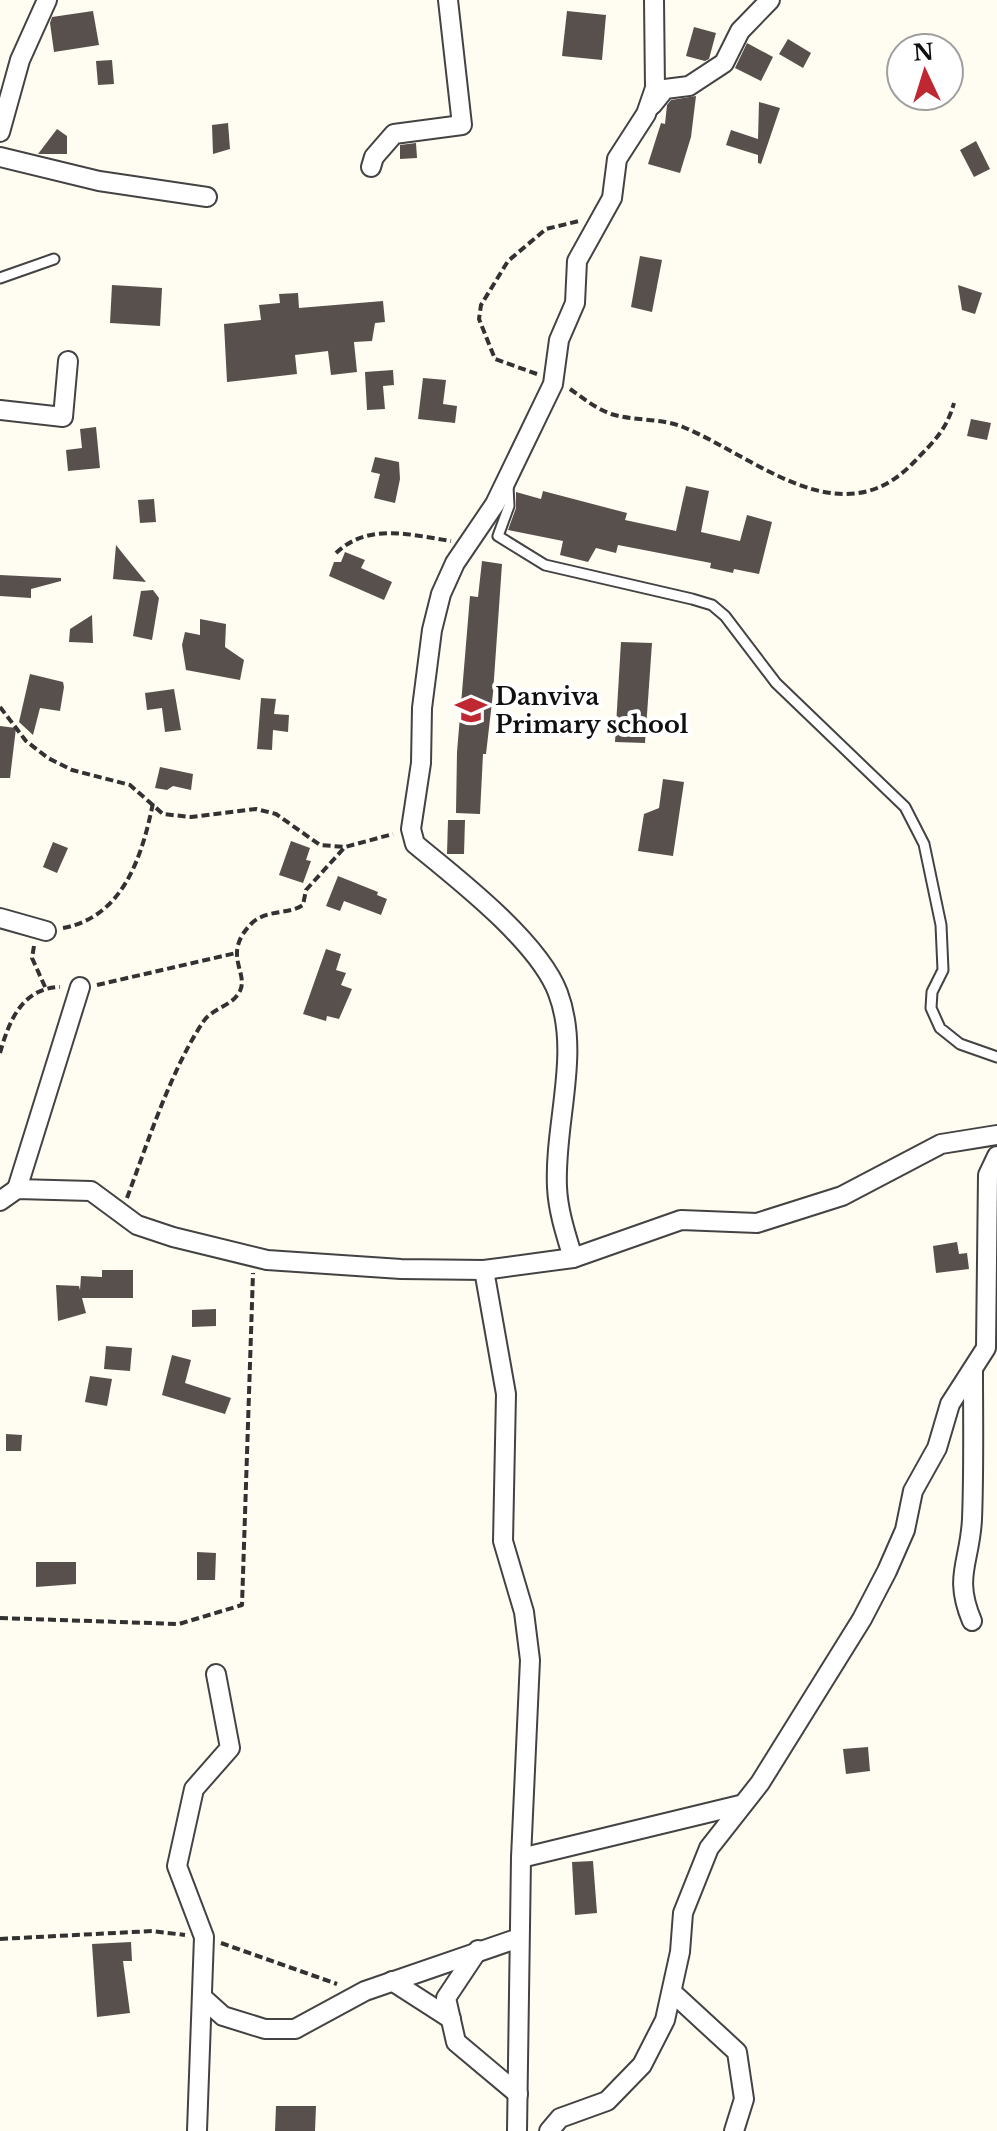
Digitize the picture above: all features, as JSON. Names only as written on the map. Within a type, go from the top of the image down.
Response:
[{"type":"street","points":[[0,132],[20,60],[47,0]]},
{"type":"street","points":[[371,167],[374,157],[394,134],[462,125],[464,114],[448,0]]},
{"type":"street","points":[[646,114],[655,88],[657,64],[654,0]]},
{"type":"street","points":[[573,1258],[556,1185],[567,1052],[564,1014],[558,993],[519,936],[415,844],[411,829],[418,792],[422,708],[432,630],[441,594],[469,540],[495,504],[553,384],[559,340],[575,303],[577,261],[612,198],[617,159],[665,89],[689,86],[724,63],[740,31],[770,0]]},
{"type":"street","points":[[0,157],[99,181],[207,197]]},
{"type":"street","points":[[0,410],[63,417],[68,361]]},
{"type":"street","points":[[0,918],[46,931]]},
{"type":"street","points":[[17,1189],[80,987]]},
{"type":"street","points":[[0,1201],[17,1189],[91,1191],[137,1225],[252,1257],[296,1264],[484,1270],[573,1258],[681,1220],[757,1223],[842,1196],[941,1144],[997,1135]]},
{"type":"street","points":[[549,2131],[560,2118],[607,2101],[642,2065],[656,2039],[673,1993],[683,1913],[709,1848],[760,1783],[862,1619],[905,1530],[913,1491],[937,1448],[950,1404],[973,1371],[987,1340],[988,1175],[997,1156]]},
{"type":"street","points":[[484,1270],[506,1394],[503,1541],[524,1612],[530,1660],[521,1858],[517,2131]]},
{"type":"street","points":[[972,1621],[962,1596],[961,1584],[972,1522],[973,1371]]},
{"type":"street","points":[[197,2131],[204,1937],[177,1866],[194,1789],[230,1748],[216,1674]]},
{"type":"street","points":[[521,1858],[740,1805]]},
{"type":"street","points":[[203,1998],[223,2016],[265,2029],[295,2029],[392,1981],[519,1938]]},
{"type":"street","points":[[478,1950],[446,1998],[456,2042],[518,2094]]},
{"type":"street","points":[[392,1981],[451,2019]]},
{"type":"street","points":[[673,1993],[737,2052],[744,2099],[734,2131]]},
{"type":"lane","points":[[0,278],[54,259]]},
{"type":"lane","points":[[508,473],[509,506],[498,536],[545,565],[712,605],[743,638],[776,683],[905,807],[924,844],[941,925],[943,970],[932,992],[931,1008],[940,1028],[960,1044],[997,1057]]},
{"type":"path","points":[[553,384],[532,372],[495,359],[479,319],[481,305],[508,261],[546,229],[563,222],[601,219]]},
{"type":"path","points":[[557,361],[570,388],[589,403],[612,414],[680,426],[788,483],[831,492],[868,492],[900,477],[947,427],[954,403]]},
{"type":"path","points":[[336,553],[349,540],[368,533],[469,540]]},
{"type":"path","points":[[0,707],[26,741],[48,758],[72,770],[130,785],[163,814],[191,817],[256,809],[276,814],[320,845],[345,847],[411,829]]},
{"type":"path","points":[[46,989],[32,958],[35,943],[46,931],[71,927],[101,914],[117,897],[133,870],[153,803]]},
{"type":"path","points":[[122,1212],[192,1040],[211,1012],[240,991],[236,953],[253,923],[272,912],[296,910],[303,905],[306,890],[319,871],[345,847]]},
{"type":"path","points":[[0,1053],[19,1008],[31,996],[46,989],[115,983],[236,953]]},
{"type":"path","points":[[0,1618],[179,1624],[242,1605],[251,1414],[252,1257]]},
{"type":"building","points":[[93,11],[99,45],[54,52],[52,17]]},
{"type":"building","points":[[567,11],[606,15],[602,60],[562,56]]},
{"type":"building","points":[[694,27],[716,33],[709,59],[705,61],[686,56]]},
{"type":"building","points":[[788,39],[811,53],[803,68],[779,54]]},
{"type":"building","points":[[747,43],[773,57],[761,81],[735,68]]},
{"type":"building","points":[[112,60],[114,84],[98,85],[96,61]]},
{"type":"building","points":[[696,96],[691,137],[680,173],[648,164],[661,123],[665,124],[667,105],[671,100]]},
{"type":"building","points":[[759,102],[780,108],[761,164],[758,163],[758,155],[726,145],[731,130],[758,139]]},
{"type":"building","points":[[228,123],[230,149],[213,154],[212,125]]},
{"type":"building","points":[[57,129],[67,136],[67,154],[38,154]]},
{"type":"building","points":[[976,141],[990,169],[974,177],[960,150]]},
{"type":"building","points":[[416,143],[417,158],[400,159],[400,145]]},
{"type":"building","points":[[640,256],[662,260],[652,312],[631,307]]},
{"type":"building","points":[[112,285],[162,288],[160,326],[110,323]]},
{"type":"building","points":[[958,285],[982,293],[975,314],[962,310]]},
{"type":"building","points":[[298,293],[299,308],[383,301],[385,322],[375,323],[372,341],[354,342],[357,372],[331,375],[328,351],[295,355],[297,374],[227,382],[224,324],[261,320],[259,305],[280,303],[279,294]]},
{"type":"building","points":[[393,370],[394,385],[383,386],[385,409],[367,410],[365,372]]},
{"type":"building","points":[[423,378],[446,380],[443,404],[457,406],[455,423],[418,419]]},
{"type":"building","points":[[971,419],[991,423],[987,440],[967,436]]},
{"type":"building","points":[[96,427],[100,468],[68,471],[66,450],[82,448],[80,429]]},
{"type":"building","points":[[375,457],[399,462],[400,479],[395,503],[374,498],[380,474],[371,472]]},
{"type":"building","points":[[686,486],[709,491],[701,532],[740,541],[747,515],[772,522],[759,574],[734,569],[733,573],[710,568],[711,563],[618,545],[616,553],[596,548],[588,562],[560,555],[563,541],[508,530],[516,508],[516,492],[541,499],[543,491],[627,513],[625,520],[676,531]]},
{"type":"building","points":[[154,499],[156,522],[140,523],[138,500]]},
{"type":"building","points":[[116,545],[128,560],[146,582],[113,579]]},
{"type":"building","points":[[345,552],[365,560],[361,568],[392,582],[384,600],[329,576],[334,562],[341,562]]},
{"type":"building","points":[[482,561],[502,564],[493,693],[486,754],[483,754],[480,814],[456,813],[457,752],[470,596],[478,597]]},
{"type":"building","points":[[0,575],[61,578],[61,581],[31,589],[31,598],[0,596]]},
{"type":"building","points":[[153,590],[159,598],[152,640],[133,636],[141,591]]},
{"type":"building","points":[[92,615],[93,643],[69,642],[70,629]]},
{"type":"building","points":[[200,619],[226,624],[225,647],[244,660],[240,680],[186,670],[182,645],[185,632],[200,635]]},
{"type":"building","points":[[621,642],[652,643],[645,743],[615,742]]},
{"type":"building","points":[[30,674],[63,682],[64,687],[60,711],[40,708],[33,735],[19,722]]},
{"type":"building","points":[[174,689],[181,730],[165,732],[162,708],[147,710],[145,693]]},
{"type":"building","points":[[261,698],[276,699],[274,714],[289,715],[288,732],[273,730],[272,750],[257,749]]},
{"type":"building","points":[[0,726],[16,728],[10,778],[0,778]]},
{"type":"building","points":[[160,767],[193,774],[191,790],[173,786],[167,790],[155,788]]},
{"type":"building","points":[[663,779],[684,782],[673,856],[638,851],[644,814],[659,808]]},
{"type":"building","points":[[448,820],[465,820],[464,854],[447,854]]},
{"type":"building","points":[[291,841],[310,848],[306,860],[311,861],[303,883],[279,875]]},
{"type":"building","points":[[53,842],[68,848],[57,873],[43,867]]},
{"type":"building","points":[[338,876],[378,892],[377,895],[387,899],[381,915],[344,901],[340,911],[326,906]]},
{"type":"building","points":[[326,949],[341,954],[336,970],[346,973],[341,985],[352,989],[339,1019],[327,1016],[326,1021],[303,1014]]},
{"type":"building","points":[[957,1242],[959,1254],[967,1253],[969,1269],[936,1273],[933,1246]]},
{"type":"building","points":[[102,1270],[133,1270],[133,1298],[82,1298],[86,1313],[58,1321],[56,1285],[79,1286],[80,1290],[81,1276],[102,1277]]},
{"type":"building","points":[[216,1309],[216,1326],[192,1327],[192,1310]]},
{"type":"building","points":[[106,1346],[132,1348],[130,1371],[104,1369]]},
{"type":"building","points":[[172,1355],[191,1360],[185,1383],[231,1398],[225,1414],[162,1395]]},
{"type":"building","points":[[90,1376],[112,1379],[107,1406],[85,1402]]},
{"type":"building","points":[[6,1434],[22,1435],[21,1451],[6,1451]]},
{"type":"building","points":[[197,1552],[216,1553],[215,1580],[197,1580]]},
{"type":"building","points":[[36,1562],[76,1562],[76,1584],[36,1587]]},
{"type":"building","points":[[868,1747],[870,1771],[846,1774],[843,1749]]},
{"type":"building","points":[[593,1861],[597,1913],[575,1915],[572,1862]]},
{"type":"building","points":[[131,1942],[132,1961],[123,1961],[130,2013],[97,2017],[92,1944]]},
{"type":"building","points":[[276,2106],[316,2106],[315,2131],[275,2131]]},
{"type":"place","name":"Danviva Primary school","points":[[471,710]]}]
